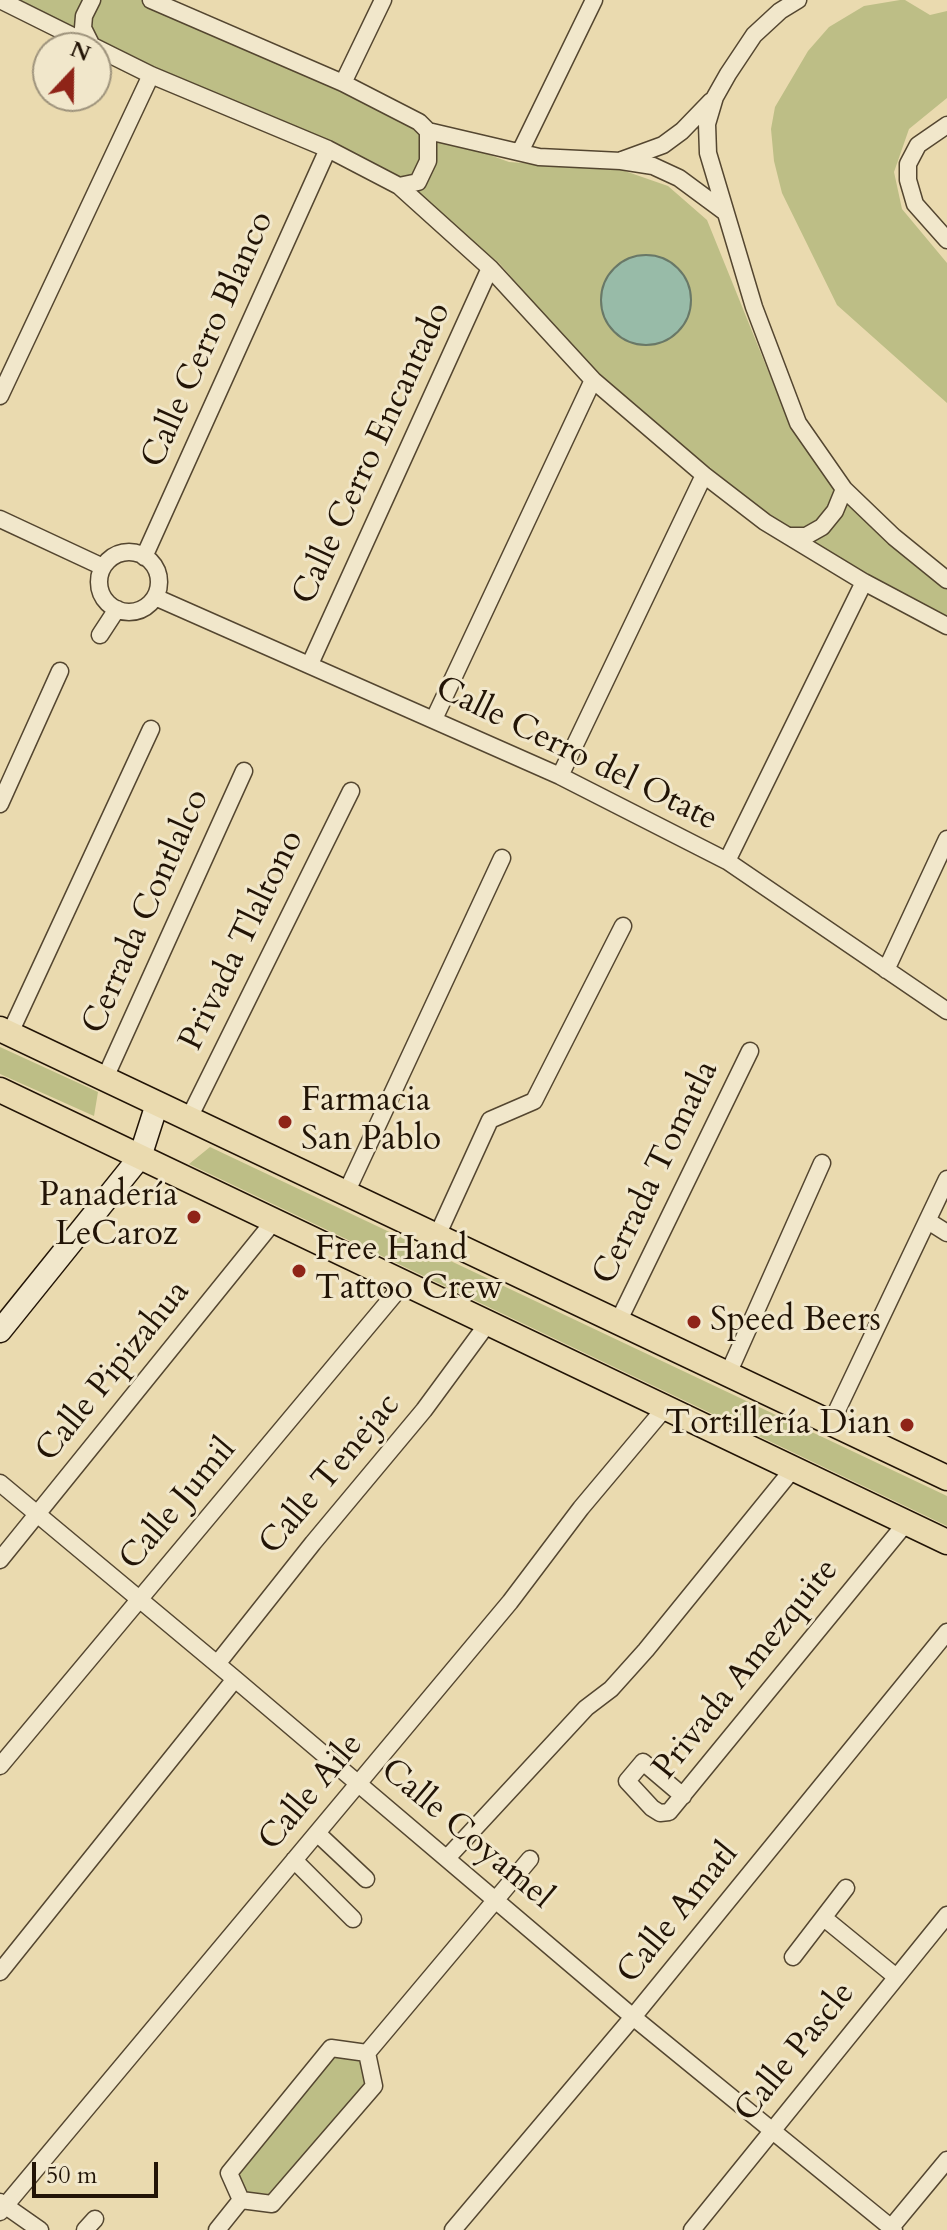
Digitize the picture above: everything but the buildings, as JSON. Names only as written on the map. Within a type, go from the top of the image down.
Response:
[{"type":"main road","points":[[5,1031],[947,1478]]},
{"type":"main road","points":[[0,1090],[947,1542]]},
{"type":"street","points":[[0,0],[66,32]]},
{"type":"street","points":[[55,27],[77,19],[90,0]]},
{"type":"street","points":[[85,32],[84,16],[90,0]]},
{"type":"street","points":[[151,0],[171,3],[343,83],[419,122],[428,131],[539,157],[621,161],[653,166],[679,178],[725,212]]},
{"type":"street","points":[[343,83],[383,0]]},
{"type":"street","points":[[520,152],[594,0]]},
{"type":"street","points":[[621,161],[663,145],[682,131],[715,97],[754,35],[780,11],[798,0]]},
{"type":"street","points":[[112,55],[151,75],[328,149],[399,186],[490,268],[593,380],[704,475],[765,522],[864,582],[947,626]]},
{"type":"street","points":[[0,396],[151,75]]},
{"type":"street","points":[[715,97],[707,124],[708,153],[754,307],[798,423],[844,489],[894,537],[947,580]]},
{"type":"street","points":[[947,125],[918,145],[908,164],[908,180],[915,204],[947,240]]},
{"type":"street","points":[[399,186],[418,182],[428,161],[428,131]]},
{"type":"street","name":"Calle Cerro Blanco","points":[[144,557],[328,149]]},
{"type":"street","name":"Calle Cerro Encantado","points":[[310,664],[490,268]]},
{"type":"street","points":[[434,719],[593,380]]},
{"type":"street","points":[[560,776],[704,475]]},
{"type":"street","points":[[791,536],[806,536],[822,527],[835,511],[844,489]]},
{"type":"street","points":[[0,519],[103,567]]},
{"type":"street","points":[[134,553],[144,557],[157,572],[155,597],[138,610],[117,609],[105,600],[100,591],[99,576],[103,567],[119,554],[134,553]]},
{"type":"street","points":[[727,861],[864,582]]},
{"type":"street","name":"Calle Cerro del Otate","points":[[155,597],[560,776],[727,861],[947,1011]]},
{"type":"street","points":[[100,635],[117,609]]},
{"type":"street","points":[[0,804],[60,671]]},
{"type":"street","points":[[5,1031],[151,729]]},
{"type":"street","name":"Cerrada Contlalco","points":[[105,1078],[244,771]]},
{"type":"street","name":"Privada Tlaltono","points":[[189,1118],[351,791]]},
{"type":"street","points":[[886,970],[947,839]]},
{"type":"street","points":[[346,1193],[502,858]]},
{"type":"street","points":[[437,1236],[490,1120],[534,1101],[623,926]]},
{"type":"street","name":"Cerrada Tomatla","points":[[618,1322],[750,1051]]},
{"type":"street","points":[[0,1331],[140,1157],[157,1104]]},
{"type":"street","points":[[728,1374],[822,1163]]},
{"type":"street","points":[[831,1423],[947,1179]]},
{"type":"street","name":"Calle Pipizahua","points":[[0,1560],[274,1221]]},
{"type":"street","points":[[928,1221],[947,1233]]},
{"type":"street","name":"Calle Jumil","points":[[0,1766],[404,1283]]},
{"type":"street","name":"Calle Tenejac","points":[[217,1664],[424,1410],[488,1323]]},
{"type":"street","name":"Calle Aile","points":[[2,2207],[510,1602],[581,1508],[665,1408]]},
{"type":"street","points":[[447,1858],[586,1708],[611,1689],[638,1659],[793,1469]]},
{"type":"street","name":"Calle Coyamel","points":[[0,1483],[633,2017],[891,2229]]},
{"type":"street","name":"Privada Amezquite","points":[[683,1796],[643,1762],[627,1781],[652,1808],[660,1813],[669,1812],[683,1796],[906,1523]]},
{"type":"street","name":"Calle Amatl","points":[[453,2230],[633,2017],[947,1632]]},
{"type":"street","points":[[0,1972],[235,1679]]},
{"type":"street","points":[[317,1833],[366,1879]]},
{"type":"street","points":[[367,2053],[530,1859]]},
{"type":"street","points":[[294,1860],[353,1919]]},
{"type":"street","points":[[793,1957],[846,1888]]},
{"type":"street","name":"Calle Pascle","points":[[692,2230],[947,1915]]},
{"type":"street","points":[[824,1918],[895,1976]]},
{"type":"street","points":[[241,2200],[229,2173],[331,2048],[367,2053]]},
{"type":"street","points":[[241,2200],[272,2204],[374,2086],[367,2053]]},
{"type":"street","points":[[891,2229],[947,2160]]},
{"type":"street","points":[[217,2230],[241,2200]]},
{"type":"street","points":[[2,2207],[40,2230]]},
{"type":"green space","points":[[13,0],[146,0],[296,64],[429,133],[509,162],[622,170],[668,186],[707,220],[792,430],[867,517],[947,586],[947,621],[863,576],[776,520],[711,469],[597,375],[499,263],[403,184],[164,77],[112,50],[112,32],[76,32]]},
{"type":"green space","points":[[900,0],[930,15],[947,11],[947,98],[909,129],[894,172],[902,209],[947,263],[947,403],[837,305],[782,193],[774,161],[771,129],[775,107],[808,51],[829,27],[864,6]]},
{"type":"green space","points":[[0,1047],[98,1092],[94,1116],[0,1074]]},
{"type":"green space","points":[[210,1147],[947,1496],[947,1526],[189,1164]]},
{"type":"green space","points":[[361,2057],[367,2084],[268,2194],[246,2192],[238,2172],[333,2058]]},
{"type":"shaded area","points":[[646,255],[663,258],[678,268],[688,283],[691,300],[688,317],[678,332],[663,342],[646,345],[629,342],[614,332],[604,317],[601,300],[604,283],[614,268],[629,258]]},
{"type":"place","name":"Farmacia San Pablo","points":[[285,1122]]},
{"type":"place","name":"Panadería LeCaroz","points":[[194,1217]]},
{"type":"place","name":"Free Hand Tattoo Crew","points":[[299,1271]]},
{"type":"place","name":"Speed Beers","points":[[694,1322]]},
{"type":"place","name":"Tortillería Dian","points":[[907,1425]]}]
